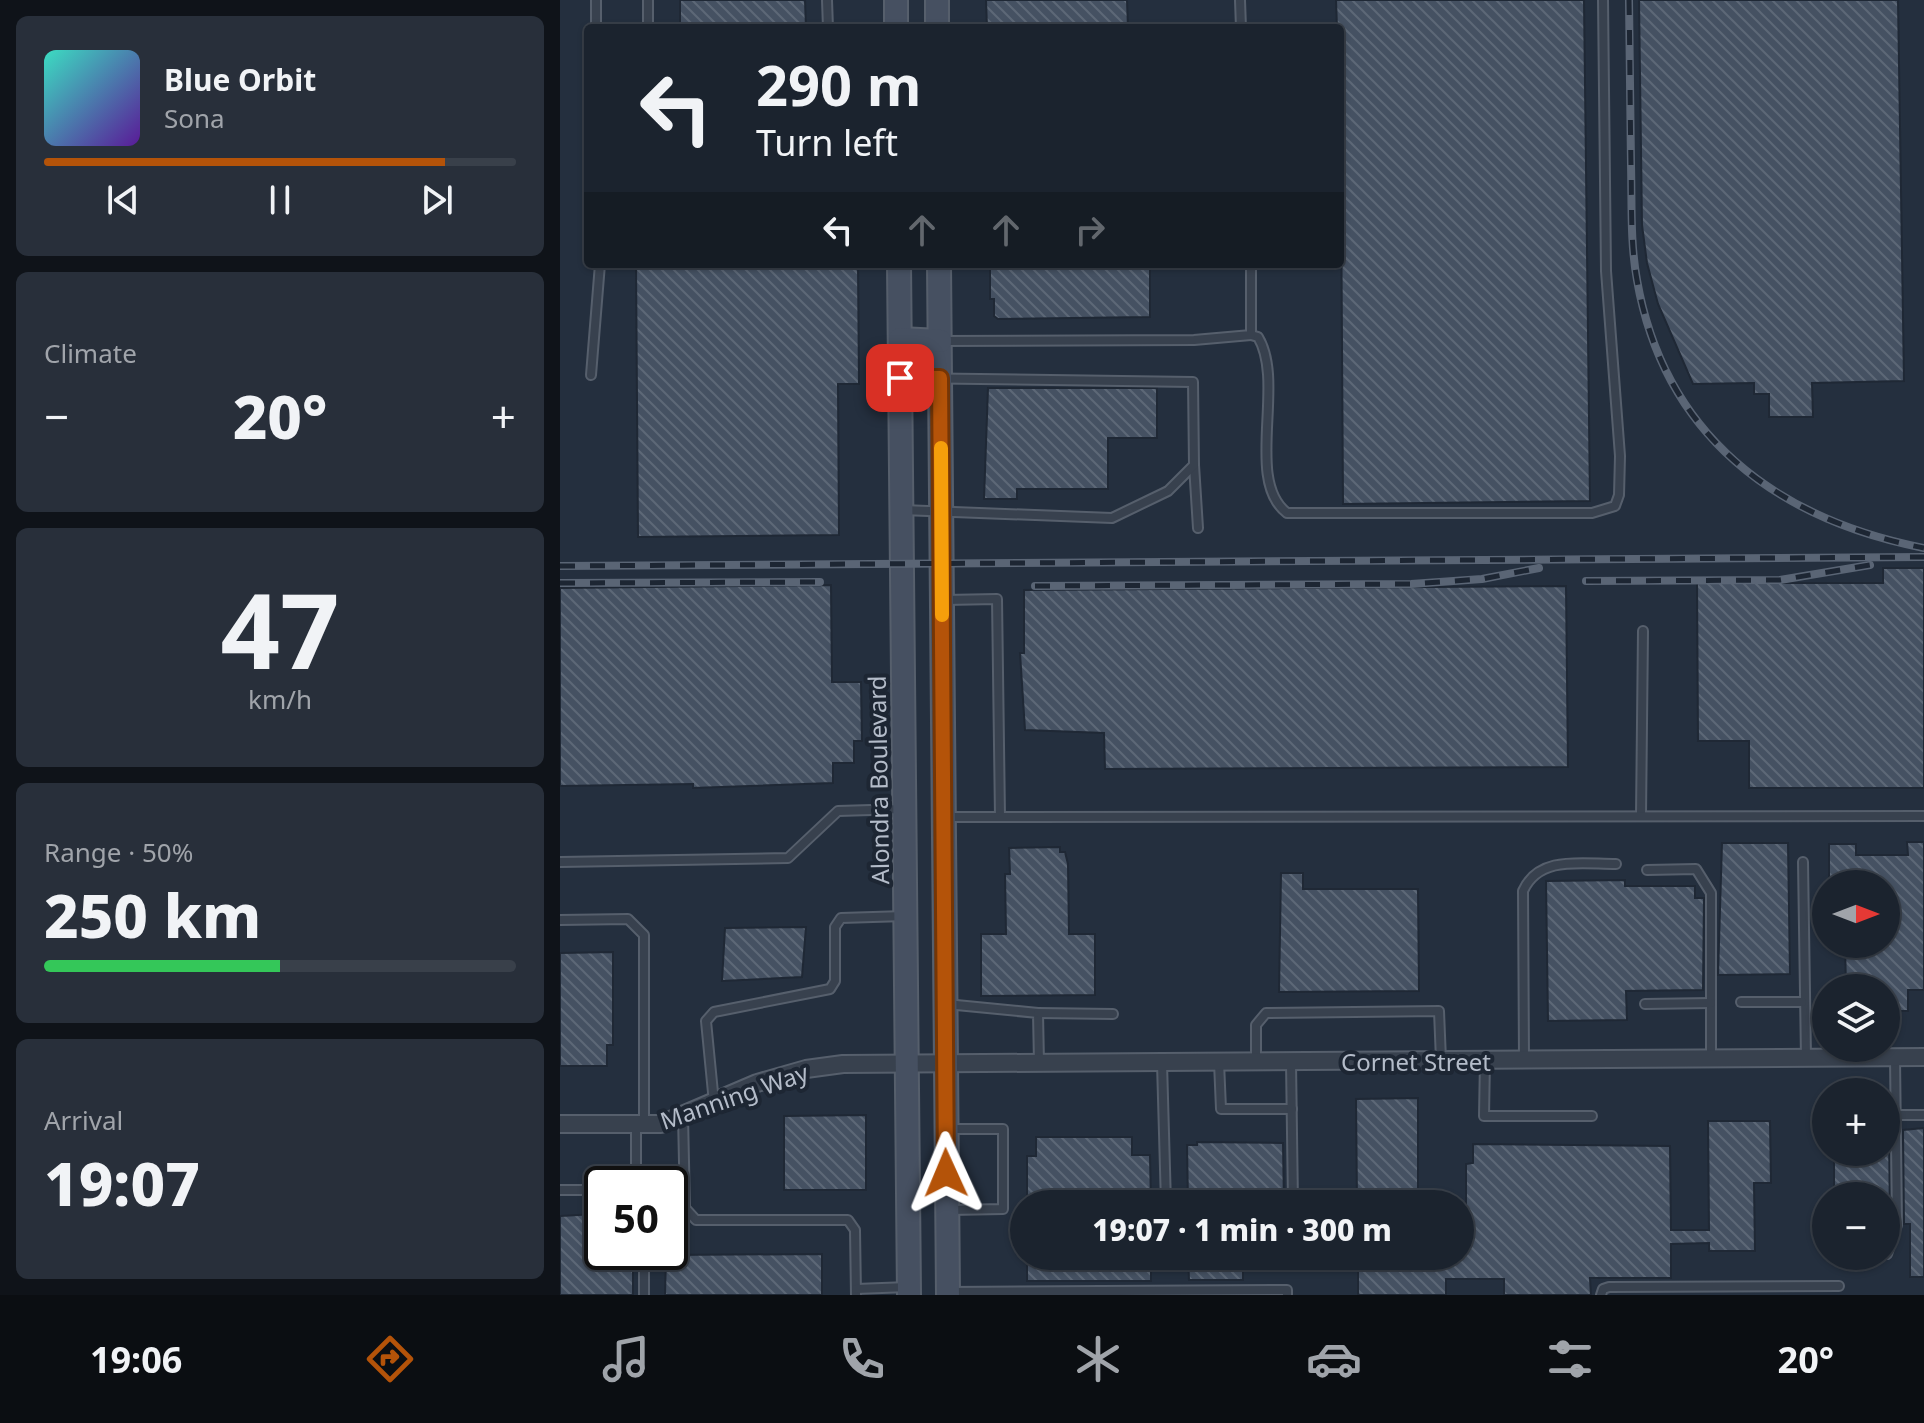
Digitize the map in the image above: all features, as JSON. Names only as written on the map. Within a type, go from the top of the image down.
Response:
[{"type":"main road","points":[[896,0],[896,24]]},
{"type":"main road","points":[[937,0],[937,24]]},
{"type":"main road","name":"Alondra Boulevard","points":[[899,268],[909,1291]]},
{"type":"main road","points":[[939,268],[948,1294]]},
{"type":"main road","points":[[900,339],[940,341]]},
{"type":"street","name":"Cornet Street","points":[[1900,1057],[1924,1057]]},
{"type":"street","name":"Cornet Street","points":[[907,1065],[1812,1058]]},
{"type":"street","name":"Manning Way","points":[[560,1124],[661,1124],[757,1083],[806,1069],[843,1064],[907,1065]]},
{"type":"lane","points":[[596,0],[596,24]]},
{"type":"lane","points":[[648,0],[648,24]]},
{"type":"lane","points":[[827,0],[828,24]]},
{"type":"lane","points":[[1240,0],[1241,24]]},
{"type":"lane","points":[[940,341],[1258,337],[1267,358],[1267,458],[1272,493],[1287,513],[1592,513],[1615,506],[1619,495],[1620,456],[1606,271],[1603,0]]},
{"type":"lane","points":[[591,375],[600,268]]},
{"type":"lane","points":[[1251,268],[1251,335]]},
{"type":"lane","points":[[900,378],[1193,382],[1198,528]]},
{"type":"lane","points":[[902,510],[1112,518],[1168,491],[1194,465]]},
{"type":"lane","points":[[942,600],[997,599],[1000,817]]},
{"type":"lane","points":[[1641,816],[1643,631]]},
{"type":"lane","points":[[560,862],[788,858],[838,811],[905,809]]},
{"type":"lane","points":[[944,817],[1924,816]]},
{"type":"lane","points":[[1803,862],[1802,1002],[1806,1058]]},
{"type":"lane","points":[[1524,1060],[1523,891],[1529,877],[1538,869],[1558,864],[1616,864]]},
{"type":"lane","points":[[1647,870],[1696,869],[1711,893],[1711,1058]]},
{"type":"lane","points":[[714,1103],[706,1021],[714,1012],[830,989],[835,981],[835,927],[841,918],[905,916]]},
{"type":"lane","points":[[560,920],[628,919],[644,935],[637,1166]]},
{"type":"lane","points":[[1741,1002],[1802,1002]]},
{"type":"lane","points":[[1645,1004],[1711,1003]]},
{"type":"lane","points":[[945,1004],[983,1005],[1038,1013],[1113,1014]]},
{"type":"lane","points":[[1256,1062],[1256,1025],[1266,1013],[1424,1011],[1439,1011],[1441,1061]]},
{"type":"lane","points":[[1038,1013],[1039,1064]]},
{"type":"lane","points":[[1485,1060],[1484,1116],[1592,1116]]},
{"type":"lane","points":[[1219,1062],[1221,1109],[1292,1109]]},
{"type":"lane","points":[[1291,1062],[1293,1190]]},
{"type":"lane","points":[[1162,1063],[1166,1190]]},
{"type":"lane","points":[[1900,1115],[1924,1115]]},
{"type":"lane","points":[[683,1116],[685,1208],[689,1216],[696,1220],[848,1220],[855,1230],[856,1292],[909,1291]]},
{"type":"lane","points":[[946,1129],[1003,1129],[1003,1209],[947,1210]]},
{"type":"lane","points":[[560,1190],[584,1190]]},
{"type":"lane","points":[[644,1270],[644,1295]]},
{"type":"lane","points":[[1601,1295],[1603,1289],[1609,1287],[1742,1291],[1839,1286]]},
{"type":"lane","points":[[948,1294],[1287,1290],[1287,1295]]},
{"type":"building","points":[[680,0],[805,0],[806,24],[680,24]]},
{"type":"building","points":[[986,0],[1127,0],[1128,24],[987,24]]},
{"type":"building","points":[[1336,0],[1584,0],[1590,501],[1343,504],[1344,24],[1337,24]]},
{"type":"building","points":[[1639,0],[1898,0],[1904,381],[1812,383],[1813,417],[1769,417],[1769,394],[1754,394],[1754,383],[1693,384],[1658,304],[1647,263],[1642,225]]},
{"type":"building","points":[[636,268],[858,268],[859,384],[838,384],[839,535],[638,537]]},
{"type":"building","points":[[990,268],[1150,268],[1150,317],[998,319],[994,316],[994,299],[990,299]]},
{"type":"building","points":[[988,388],[1157,388],[1157,438],[1108,438],[1108,489],[1017,489],[1017,499],[984,499]]},
{"type":"building","points":[[1883,568],[1924,568],[1924,788],[1749,788],[1749,741],[1698,741],[1697,583],[1883,583]]},
{"type":"building","points":[[831,585],[832,682],[861,682],[862,741],[854,741],[854,763],[833,763],[833,783],[693,788],[693,784],[560,786],[560,588]]},
{"type":"building","points":[[1566,586],[1568,767],[1105,769],[1104,733],[1025,730],[1020,653],[1024,653],[1024,590]]},
{"type":"building","points":[[1907,842],[1924,842],[1924,990],[1908,990],[1908,1011],[1900,1011],[1900,974],[1846,974],[1845,958],[1900,958],[1900,870],[1829,870],[1829,844],[1856,844],[1856,855],[1908,855]]},
{"type":"building","points":[[1722,843],[1788,843],[1790,974],[1718,975]]},
{"type":"building","points":[[1060,847],[1068,864],[1069,934],[1095,934],[1095,995],[981,996],[981,934],[1006,934],[1005,874],[1010,874],[1009,848]]},
{"type":"building","points":[[1281,873],[1303,873],[1303,889],[1418,889],[1419,991],[1279,992]]},
{"type":"building","points":[[1625,880],[1625,886],[1695,886],[1695,898],[1704,898],[1703,990],[1626,991],[1627,1020],[1548,1021],[1546,881]]},
{"type":"building","points":[[806,927],[802,977],[722,981],[725,928]]},
{"type":"building","points":[[613,952],[613,1045],[607,1045],[607,1066],[560,1066],[560,953]]},
{"type":"building","points":[[1418,1098],[1418,1190],[1357,1190],[1356,1099]]},
{"type":"building","points":[[866,1115],[866,1190],[784,1190],[784,1116]]},
{"type":"building","points":[[1708,1121],[1770,1121],[1771,1183],[1754,1183],[1755,1251],[1709,1251],[1709,1243],[1671,1244],[1671,1278],[1590,1278],[1591,1295],[1504,1295],[1504,1279],[1446,1279],[1446,1295],[1358,1295],[1358,1270],[1474,1270],[1474,1190],[1466,1190],[1466,1164],[1473,1163],[1473,1144],[1670,1146],[1671,1230],[1709,1230]]},
{"type":"building","points":[[1924,1128],[1924,1277],[1910,1277],[1910,1224],[1904,1224],[1903,1130]]},
{"type":"building","points":[[1036,1137],[1132,1137],[1132,1155],[1150,1155],[1151,1190],[1027,1190],[1027,1156],[1036,1156]]},
{"type":"building","points":[[1197,1142],[1283,1143],[1284,1190],[1188,1190],[1187,1145],[1197,1145]]},
{"type":"building","points":[[1834,1166],[1889,1166],[1890,1182],[1834,1182]]},
{"type":"building","points":[[584,1215],[584,1270],[633,1270],[633,1295],[560,1295],[560,1216]]},
{"type":"building","points":[[822,1254],[822,1295],[665,1295],[666,1270],[688,1270],[688,1255]]},
{"type":"building","points":[[1027,1270],[1151,1270],[1151,1281],[1027,1281]]},
{"type":"building","points":[[1189,1270],[1243,1270],[1243,1280],[1189,1280]]},
{"type":"railway","points":[[1629,0],[1635,266],[1651,335],[1672,383],[1701,425],[1735,461],[1775,491],[1821,516],[1870,535],[1924,548]]},
{"type":"railway","points":[[560,566],[1924,557]]},
{"type":"railway","points":[[1586,581],[1780,580],[1870,565]]},
{"type":"railway","points":[[1035,586],[1411,584],[1482,579],[1539,568]]},
{"type":"railway","points":[[560,583],[820,582]]},
{"type":"slow traffic","points":[[941,448],[942,615]]},
{"type":"route","points":[[900,378],[940,378],[946,1173]]}]
